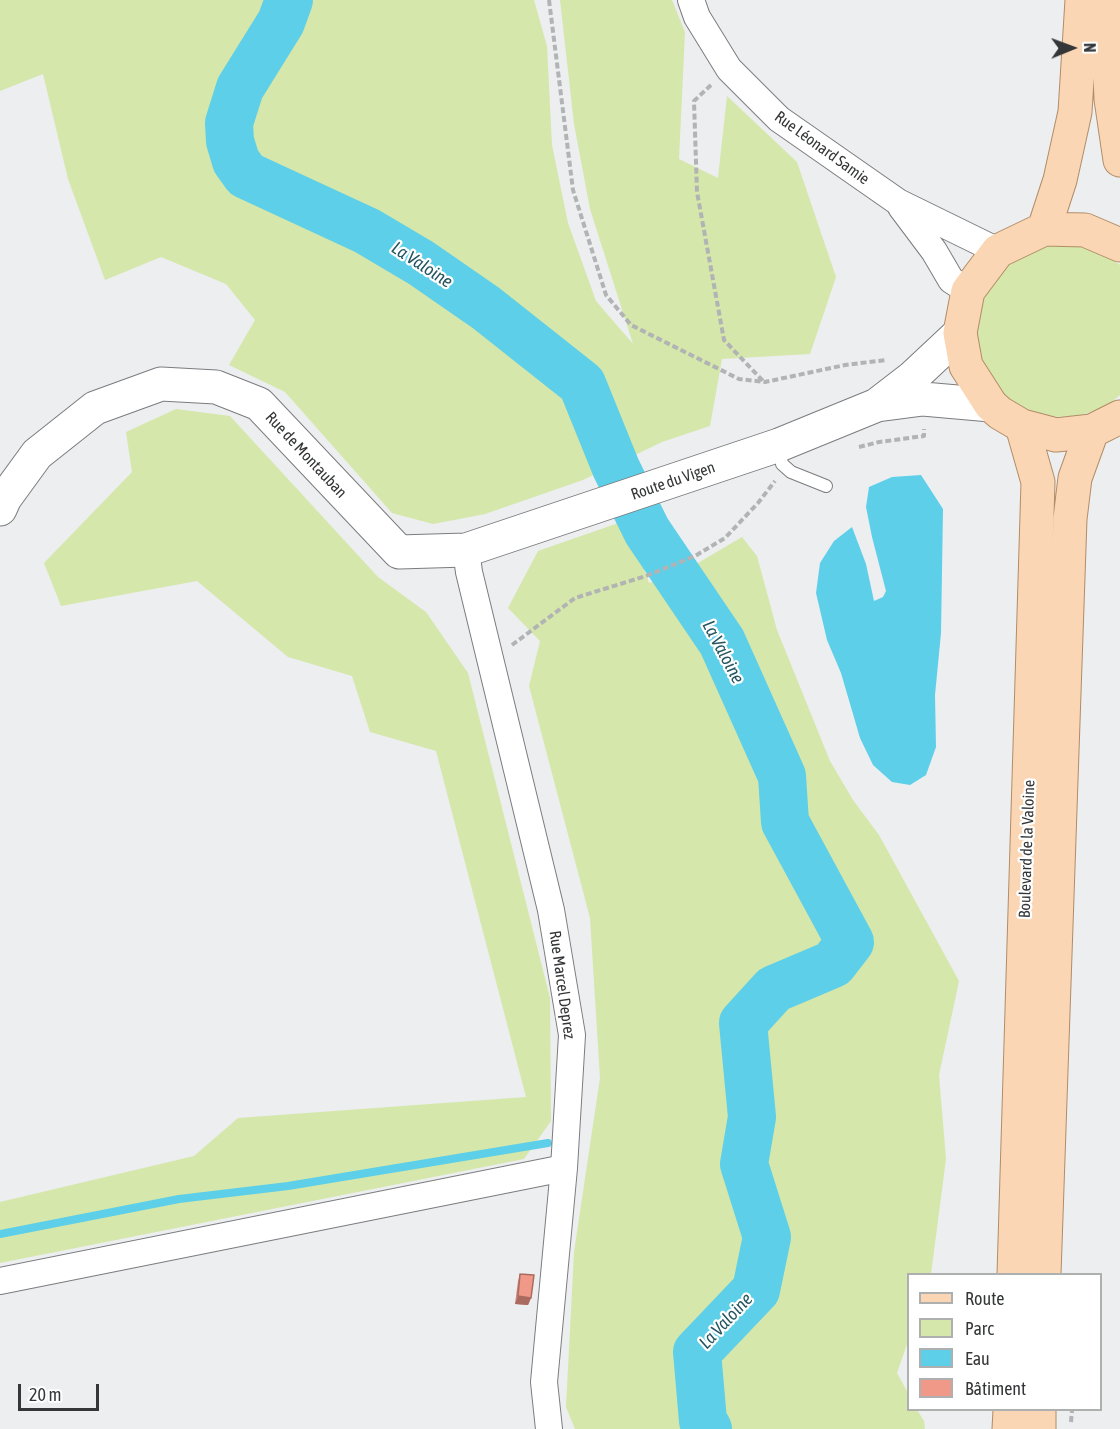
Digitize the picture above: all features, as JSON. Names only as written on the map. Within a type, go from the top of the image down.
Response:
[{"type":"main road","points":[[1044,230],[1060,180],[1075,112],[1082,0]]},
{"type":"main road","points":[[1107,0],[1111,99],[1120,160]]},
{"type":"main road","points":[[1106,424],[1056,435],[1022,426],[1000,413],[991,405],[966,366],[960,333],[968,291],[998,251],[1044,230],[1085,230],[1120,245]]},
{"type":"main road","name":"Boulevard de la Valoine","points":[[1044,1273],[1070,519],[1075,478],[1106,424]]},
{"type":"main road","name":"Boulevard de la Valoine","points":[[1014,1273],[1038,482],[1022,426]]},
{"type":"main road","points":[[1009,1429],[1010,1411]]},
{"type":"main road","points":[[1039,1429],[1040,1411]]},
{"type":"street","name":"Rue Léonard Samie","points":[[691,0],[697,17],[729,69],[779,119],[898,202]]},
{"type":"street","points":[[898,202],[998,251]]},
{"type":"street","points":[[898,202],[934,251],[951,280],[968,291]]},
{"type":"street","name":"Route du Vigen","points":[[466,550],[779,446],[876,405],[913,377],[960,333]]},
{"type":"street","name":"Rue de Montauban","points":[[0,509],[5,498],[37,454],[95,408],[160,384],[216,387],[259,404],[399,552],[466,550]]},
{"type":"street","name":"Route du Vigen","points":[[876,405],[923,399],[991,405]]},
{"type":"street","name":"Rue Marcel Deprez","points":[[466,550],[469,572],[550,910],[572,1035],[564,1168],[544,1382],[549,1429]]},
{"type":"street","points":[[0,1281],[564,1168]]},
{"type":"lane","points":[[779,446],[782,464],[791,472],[826,486]]},
{"type":"path","points":[[549,0],[573,190],[606,295],[631,325],[739,379],[765,382],[845,365],[892,359]]},
{"type":"path","points":[[729,69],[694,101],[697,192],[724,340],[765,382]]},
{"type":"path","points":[[491,663],[575,598],[646,576],[677,563]]},
{"type":"green space","points":[[0,0],[534,0],[547,46],[552,145],[568,223],[596,301],[633,344],[590,209],[574,124],[560,0],[672,0],[685,32],[679,159],[718,178],[727,96],[797,162],[836,277],[810,354],[722,359],[710,426],[662,442],[583,480],[485,514],[433,524],[392,513],[285,392],[229,365],[255,320],[226,284],[161,257],[105,280],[68,179],[43,74],[0,91]]},
{"type":"green space","points":[[1058,242],[1085,245],[1110,257],[1120,265],[1120,395],[1107,406],[1079,416],[1048,417],[1020,407],[996,388],[980,362],[975,335],[978,307],[989,282],[1007,262],[1031,248]]},
{"type":"green space","points":[[176,409],[230,416],[378,577],[426,612],[468,673],[550,998],[551,1121],[524,1159],[0,1263],[0,1202],[194,1156],[238,1118],[526,1097],[436,751],[370,732],[352,676],[288,657],[197,581],[61,606],[44,563],[132,472],[126,432]]},
{"type":"green space","points":[[627,520],[649,583],[681,573],[742,537],[757,556],[777,630],[830,761],[853,800],[879,835],[959,981],[939,1075],[946,1159],[931,1273],[907,1273],[907,1344],[897,1373],[907,1391],[907,1411],[918,1411],[924,1421],[925,1429],[575,1429],[566,1407],[574,1252],[600,1078],[590,918],[529,686],[540,641],[508,608],[538,551]]},
{"type":"water","points":[[921,475],[943,509],[941,633],[935,695],[936,747],[926,775],[910,785],[892,782],[873,765],[860,738],[841,673],[827,640],[816,593],[820,563],[834,541],[852,527],[866,564],[874,601],[883,597],[886,591],[866,507],[869,487],[892,477]]},
{"type":"building","points":[[520,1274],[534,1275],[531,1298],[518,1296]]},
{"type":"waterway","name":"La Valoine","points":[[289,0],[281,22],[240,88],[229,123],[230,141],[236,161],[246,175],[367,231],[421,263],[486,308],[582,384],[616,468],[647,531],[722,642],[782,776],[785,822],[850,942],[833,964],[774,989],[743,1023],[752,1117],[744,1164],[767,1237],[756,1290],[697,1352],[703,1421],[708,1429]]},
{"type":"waterway","points":[[0,1234],[179,1199],[288,1186],[548,1143]]}]
